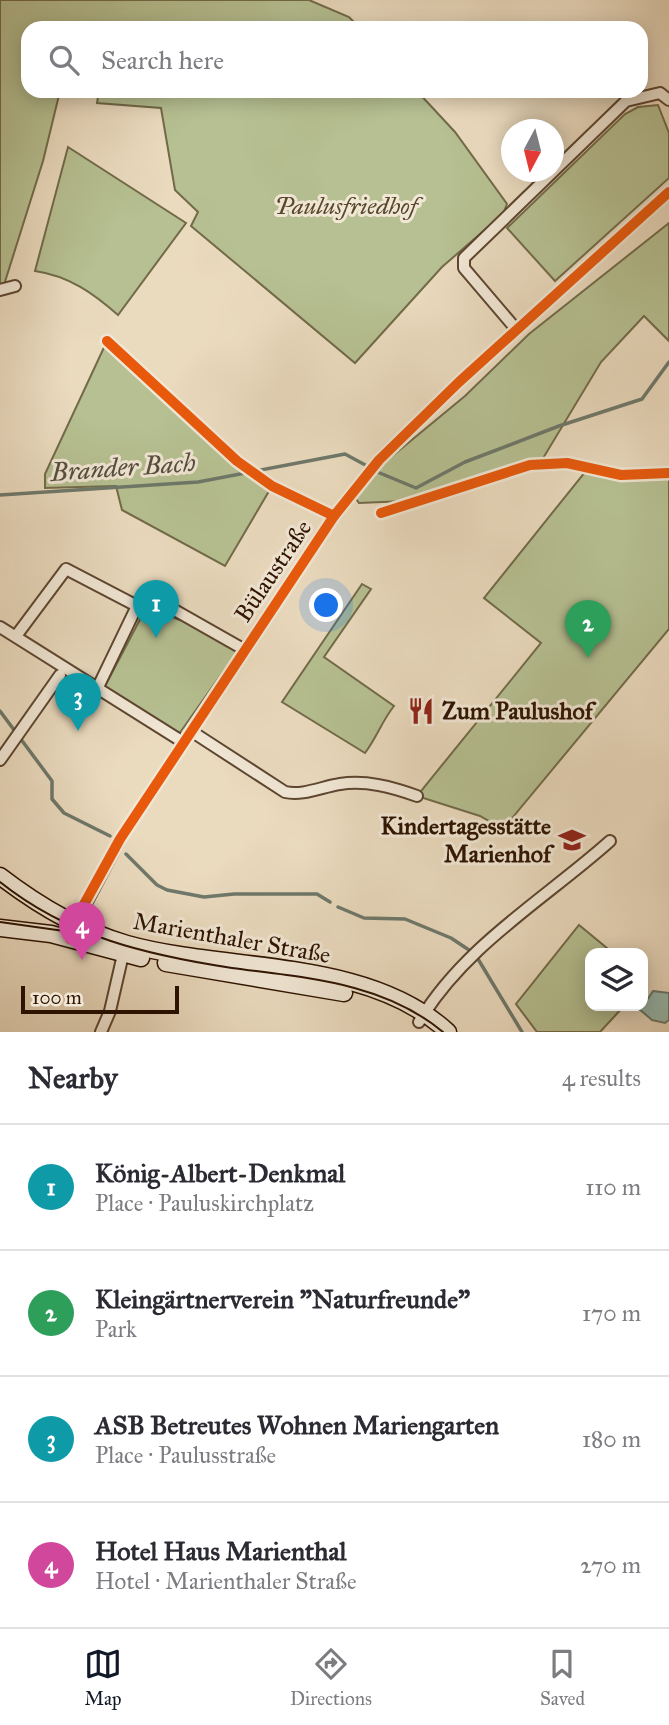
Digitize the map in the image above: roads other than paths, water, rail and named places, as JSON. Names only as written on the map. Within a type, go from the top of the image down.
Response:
[{"type":"main road","name":"Marienthaler Straße","points":[[0,876],[72,932],[125,949],[346,982],[388,995],[425,1023],[448,1032]]},
{"type":"main road","points":[[24,929],[35,921],[35,903]]},
{"type":"main road","name":"Marienthaler Straße","points":[[0,928],[51,934],[72,932]]},
{"type":"street","points":[[648,96],[660,93],[669,100]]},
{"type":"street","points":[[516,329],[464,268],[464,257],[626,101],[639,98]]},
{"type":"street","name":"Bülaustraße","points":[[72,932],[120,839],[334,516],[366,476],[379,460],[516,329],[669,192]]},
{"type":"street","points":[[0,290],[15,286]]},
{"type":"street","points":[[16,636],[66,569],[137,606],[171,608],[245,650]]},
{"type":"street","points":[[98,687],[137,606]]},
{"type":"street","points":[[0,627],[183,742]]},
{"type":"street","points":[[0,760],[60,675]]},
{"type":"street","points":[[191,732],[285,792],[296,795],[353,783],[394,788],[417,796]]},
{"type":"street","points":[[425,1023],[448,980],[473,954],[610,841]]},
{"type":"street","points":[[101,1032],[110,1011],[125,949]]},
{"type":"water","points":[[653,991],[669,993],[669,1020],[665,1023],[652,1020],[642,1011],[648,1011],[648,998]]},
{"type":"waterway","name":"Brander Bach","points":[[375,471],[416,488],[465,462],[559,426],[642,399],[669,362]]},
{"type":"waterway","name":"Brander Bach","points":[[0,495],[198,482],[345,454],[369,467]]},
{"type":"waterway","points":[[0,711],[52,781],[52,799],[64,813],[110,836]]},
{"type":"waterway","points":[[126,854],[157,885],[167,890],[204,897],[234,894],[317,894],[330,902]]},
{"type":"waterway","points":[[338,907],[364,918],[405,919],[451,938],[469,950]]},
{"type":"waterway","points":[[478,959],[522,1032]]},
{"type":"tram line","points":[[0,882],[53,917],[110,941],[200,963],[315,979],[369,992],[420,1015],[443,1032]]},
{"type":"tram line","points":[[0,922],[64,931]]},
{"type":"place","name":"König-Albert-Denkmal","points":[[156,638]]},
{"type":"place","name":"Kleingärtnerverein \"Naturfreunde\"","points":[[588,658]]},
{"type":"place","name":"Zum Paulushof","points":[[421,711]]},
{"type":"place","name":"ASB Betreutes Wohnen Mariengarten","points":[[78,731]]},
{"type":"place","name":"Kindertagesstätte Marienhof","points":[[572,840]]},
{"type":"place","name":"Hotel Haus Marienthal","points":[[82,960]]},
{"type":"park label","name":"Paulusfriedhof","points":[[346,206]]}]
